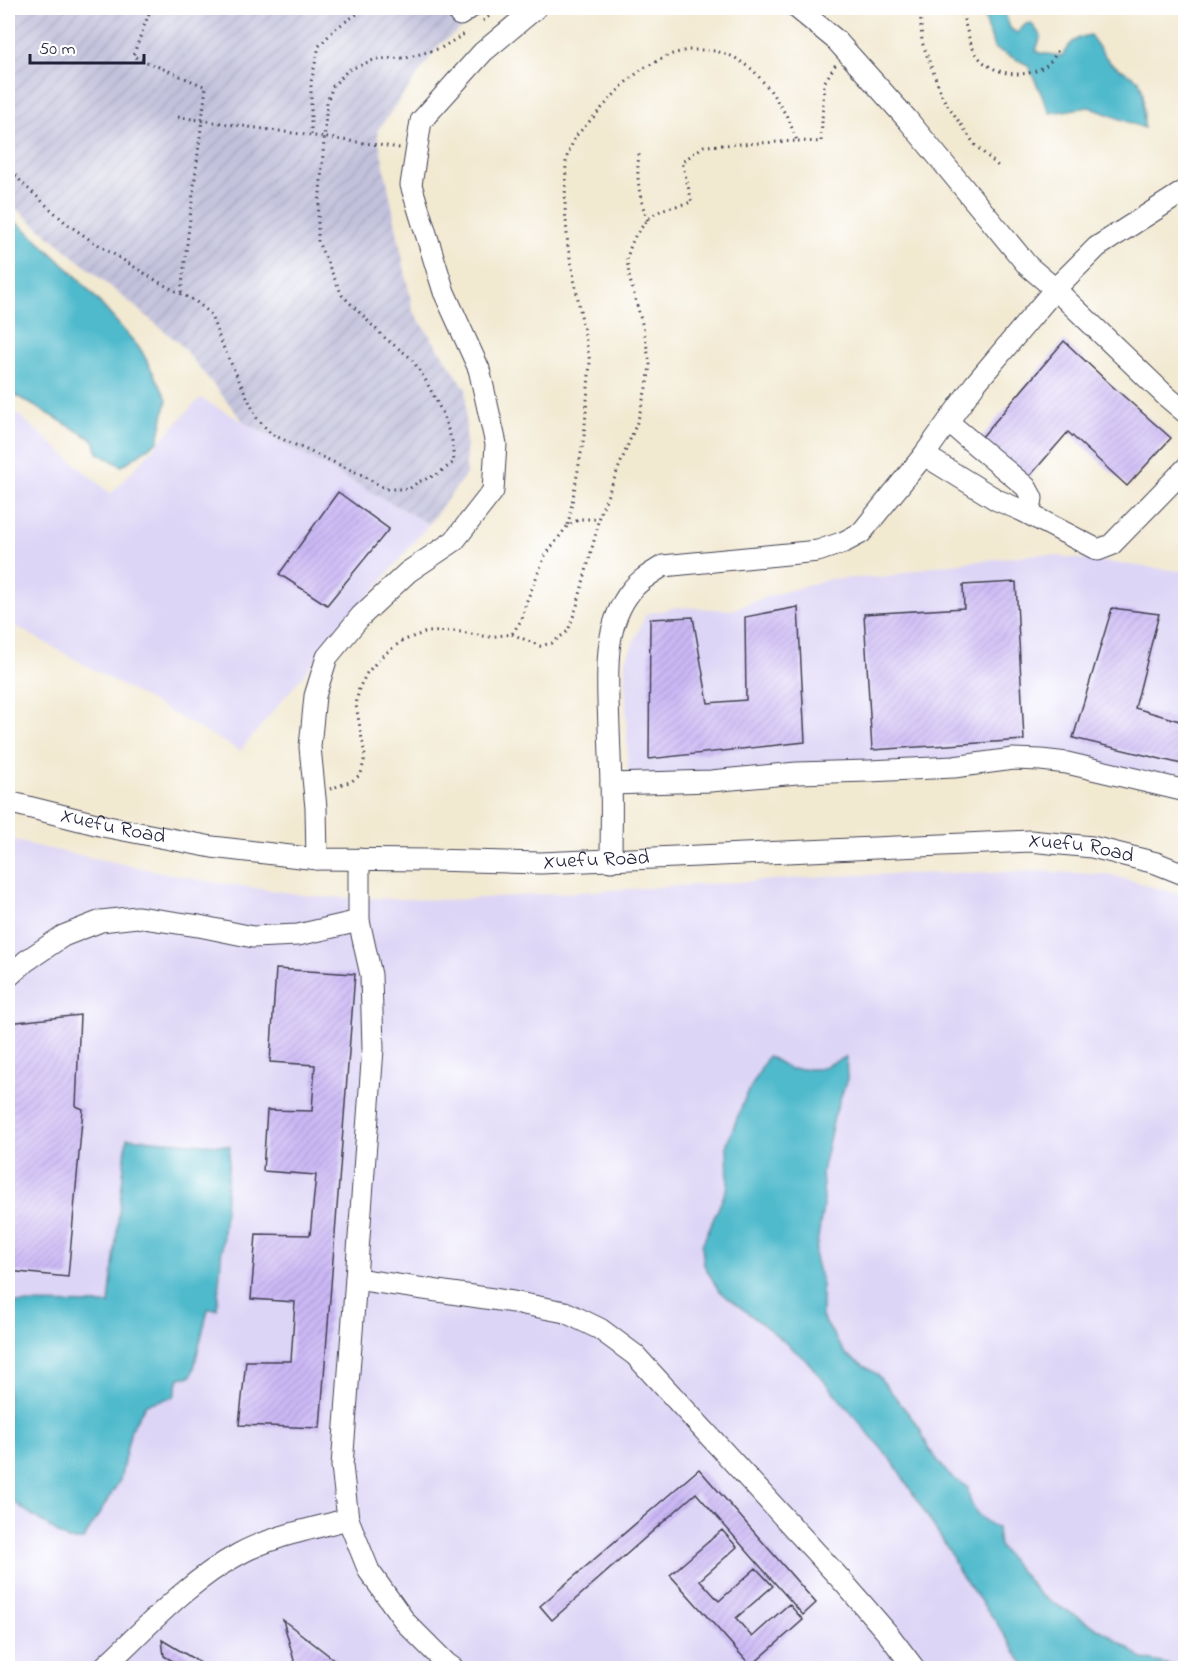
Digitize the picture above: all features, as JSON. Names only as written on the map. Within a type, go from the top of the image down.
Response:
[{"type":"street","points":[[317,859],[310,747],[315,696],[327,657],[361,616],[408,572],[454,541],[493,491],[496,444],[479,369],[444,292],[411,185],[421,121],[483,52],[536,8]]},
{"type":"street","points":[[797,8],[836,40],[849,54],[907,119],[1028,266],[1185,413]]},
{"type":"street","points":[[611,861],[607,666],[610,641],[619,611],[631,591],[647,576],[663,566],[818,551],[861,533],[924,455],[975,384],[1055,289],[1097,247],[1185,190]]},
{"type":"street","points":[[948,422],[1026,487],[1026,504]]},
{"type":"street","points":[[924,455],[997,500],[1026,504],[1049,525],[1098,550],[1111,545],[1185,468]]},
{"type":"street","points":[[611,784],[711,781],[797,773],[954,767],[1013,759],[1067,763],[1185,791]]},
{"type":"street","name":"Xuefu Road","points":[[8,802],[108,827],[212,847],[317,859],[541,863],[1030,841],[1092,847],[1156,863],[1185,875]]},
{"type":"street","points":[[359,859],[359,921],[371,975],[373,1049],[342,1466],[348,1519],[369,1571],[405,1623],[453,1668]]},
{"type":"street","points":[[8,977],[26,960],[63,936],[101,921],[137,917],[253,937],[298,936],[359,921]]},
{"type":"street","points":[[356,1279],[565,1312],[600,1329],[643,1364],[845,1584],[914,1668]]},
{"type":"street","points":[[103,1668],[181,1595],[230,1559],[276,1539],[348,1519]]},
{"type":"path","points":[[151,8],[133,56],[206,87],[181,293]]},
{"type":"path","points":[[311,136],[311,81],[319,46],[336,27],[366,8]]},
{"type":"path","points":[[8,166],[22,184],[66,223],[162,284],[195,301],[210,313],[221,342],[257,418],[271,434],[362,475],[386,489],[409,489],[418,482],[447,469],[454,462],[452,441],[442,412],[411,358],[386,339],[342,296],[318,242],[327,102],[333,86],[348,70],[376,59],[406,58],[441,48],[468,21],[500,8]]},
{"type":"path","points":[[920,8],[922,42],[943,98],[975,145],[998,166]]},
{"type":"path","points":[[960,8],[975,53],[995,71],[1025,73],[1046,66],[1059,48]]},
{"type":"path","points":[[512,634],[522,619],[545,556],[568,525],[584,437],[590,362],[568,247],[565,208],[566,159],[575,137],[625,83],[642,69],[669,55],[694,50],[716,51],[734,57],[753,70],[782,108],[797,141]]},
{"type":"path","points":[[314,795],[352,781],[361,774],[365,756],[356,705],[359,688],[367,673],[382,656],[402,641],[426,632],[455,631],[488,637],[512,634],[540,646],[552,643],[568,631],[577,606],[598,519],[638,420],[648,380],[650,365],[646,341],[629,276],[627,258],[636,234],[651,216],[664,209],[692,202],[682,162],[704,146],[797,141],[821,142],[824,83],[835,65],[849,54]]},
{"type":"path","points":[[178,117],[416,150]]},
{"type":"path","points":[[639,154],[638,186],[648,221]]},
{"type":"path","points":[[568,525],[580,519],[598,519]]},
{"type":"shaded area","points":[[8,8],[489,8],[440,44],[377,131],[413,311],[466,389],[466,474],[429,524],[244,422],[179,343],[8,202]]},
{"type":"shaded area","points":[[200,398],[429,524],[240,751],[8,622],[8,406],[111,494]]},
{"type":"shaded area","points":[[1039,554],[1186,573],[1185,788],[994,759],[628,779],[625,662],[646,614],[678,607],[731,610],[769,596],[830,579],[884,577],[935,566]]},
{"type":"shaded area","points":[[8,838],[35,846],[200,880],[318,897],[450,900],[854,875],[1041,871],[1111,875],[1185,896],[1185,1668],[8,1668]]},
{"type":"water","points":[[982,8],[1003,8],[1010,28],[1017,33],[1026,24],[1031,23],[1041,36],[1036,50],[1040,53],[1062,56],[1073,42],[1090,35],[1110,63],[1139,80],[1143,93],[1144,128],[1089,107],[1050,113],[1028,65],[994,48]]},
{"type":"water","points":[[8,216],[31,234],[79,279],[141,350],[167,399],[158,441],[122,466],[98,453],[94,440],[8,391]]},
{"type":"water","points":[[768,1056],[790,1069],[818,1069],[846,1057],[847,1079],[834,1117],[822,1172],[824,1200],[815,1257],[822,1285],[822,1317],[846,1355],[877,1374],[919,1427],[929,1449],[948,1474],[968,1488],[970,1501],[976,1512],[997,1528],[999,1546],[1041,1596],[1109,1635],[1143,1659],[1185,1668],[1026,1668],[995,1620],[959,1572],[950,1552],[893,1462],[808,1362],[719,1291],[704,1265],[702,1245],[728,1186],[727,1144],[745,1098]]},
{"type":"water","points":[[127,1138],[230,1146],[217,1309],[208,1309],[192,1376],[179,1378],[174,1397],[146,1404],[131,1429],[120,1480],[83,1540],[68,1540],[8,1498],[8,1303],[109,1304]]},
{"type":"building","points":[[1064,341],[1171,438],[1127,486],[1068,432],[1029,477],[981,438]]},
{"type":"building","points":[[338,492],[389,529],[327,605],[279,574]]},
{"type":"building","points":[[1016,582],[1024,740],[872,750],[864,614],[964,608],[963,585]]},
{"type":"building","points":[[798,607],[805,742],[649,759],[650,619],[693,617],[708,703],[746,700],[745,617]]},
{"type":"building","points":[[1112,608],[1159,614],[1135,708],[1183,722],[1186,716],[1186,765],[1073,738]]},
{"type":"building","points":[[276,969],[355,974],[320,1428],[239,1425],[246,1361],[291,1361],[295,1302],[251,1299],[256,1234],[310,1235],[316,1175],[263,1171],[267,1110],[312,1111],[315,1065],[270,1062]]},
{"type":"building","points":[[80,1015],[76,1106],[83,1109],[68,1277],[8,1271],[8,1023]]},
{"type":"building","points":[[699,1469],[816,1603],[803,1615],[696,1493],[552,1620],[540,1606]]},
{"type":"building","points":[[722,1530],[737,1547],[700,1580],[719,1601],[756,1568],[773,1586],[736,1618],[752,1637],[789,1604],[803,1620],[751,1666],[670,1575]]},
{"type":"building","points":[[283,1620],[345,1668],[296,1668]]},
{"type":"building","points":[[162,1640],[209,1668],[185,1668],[164,1656]]}]
